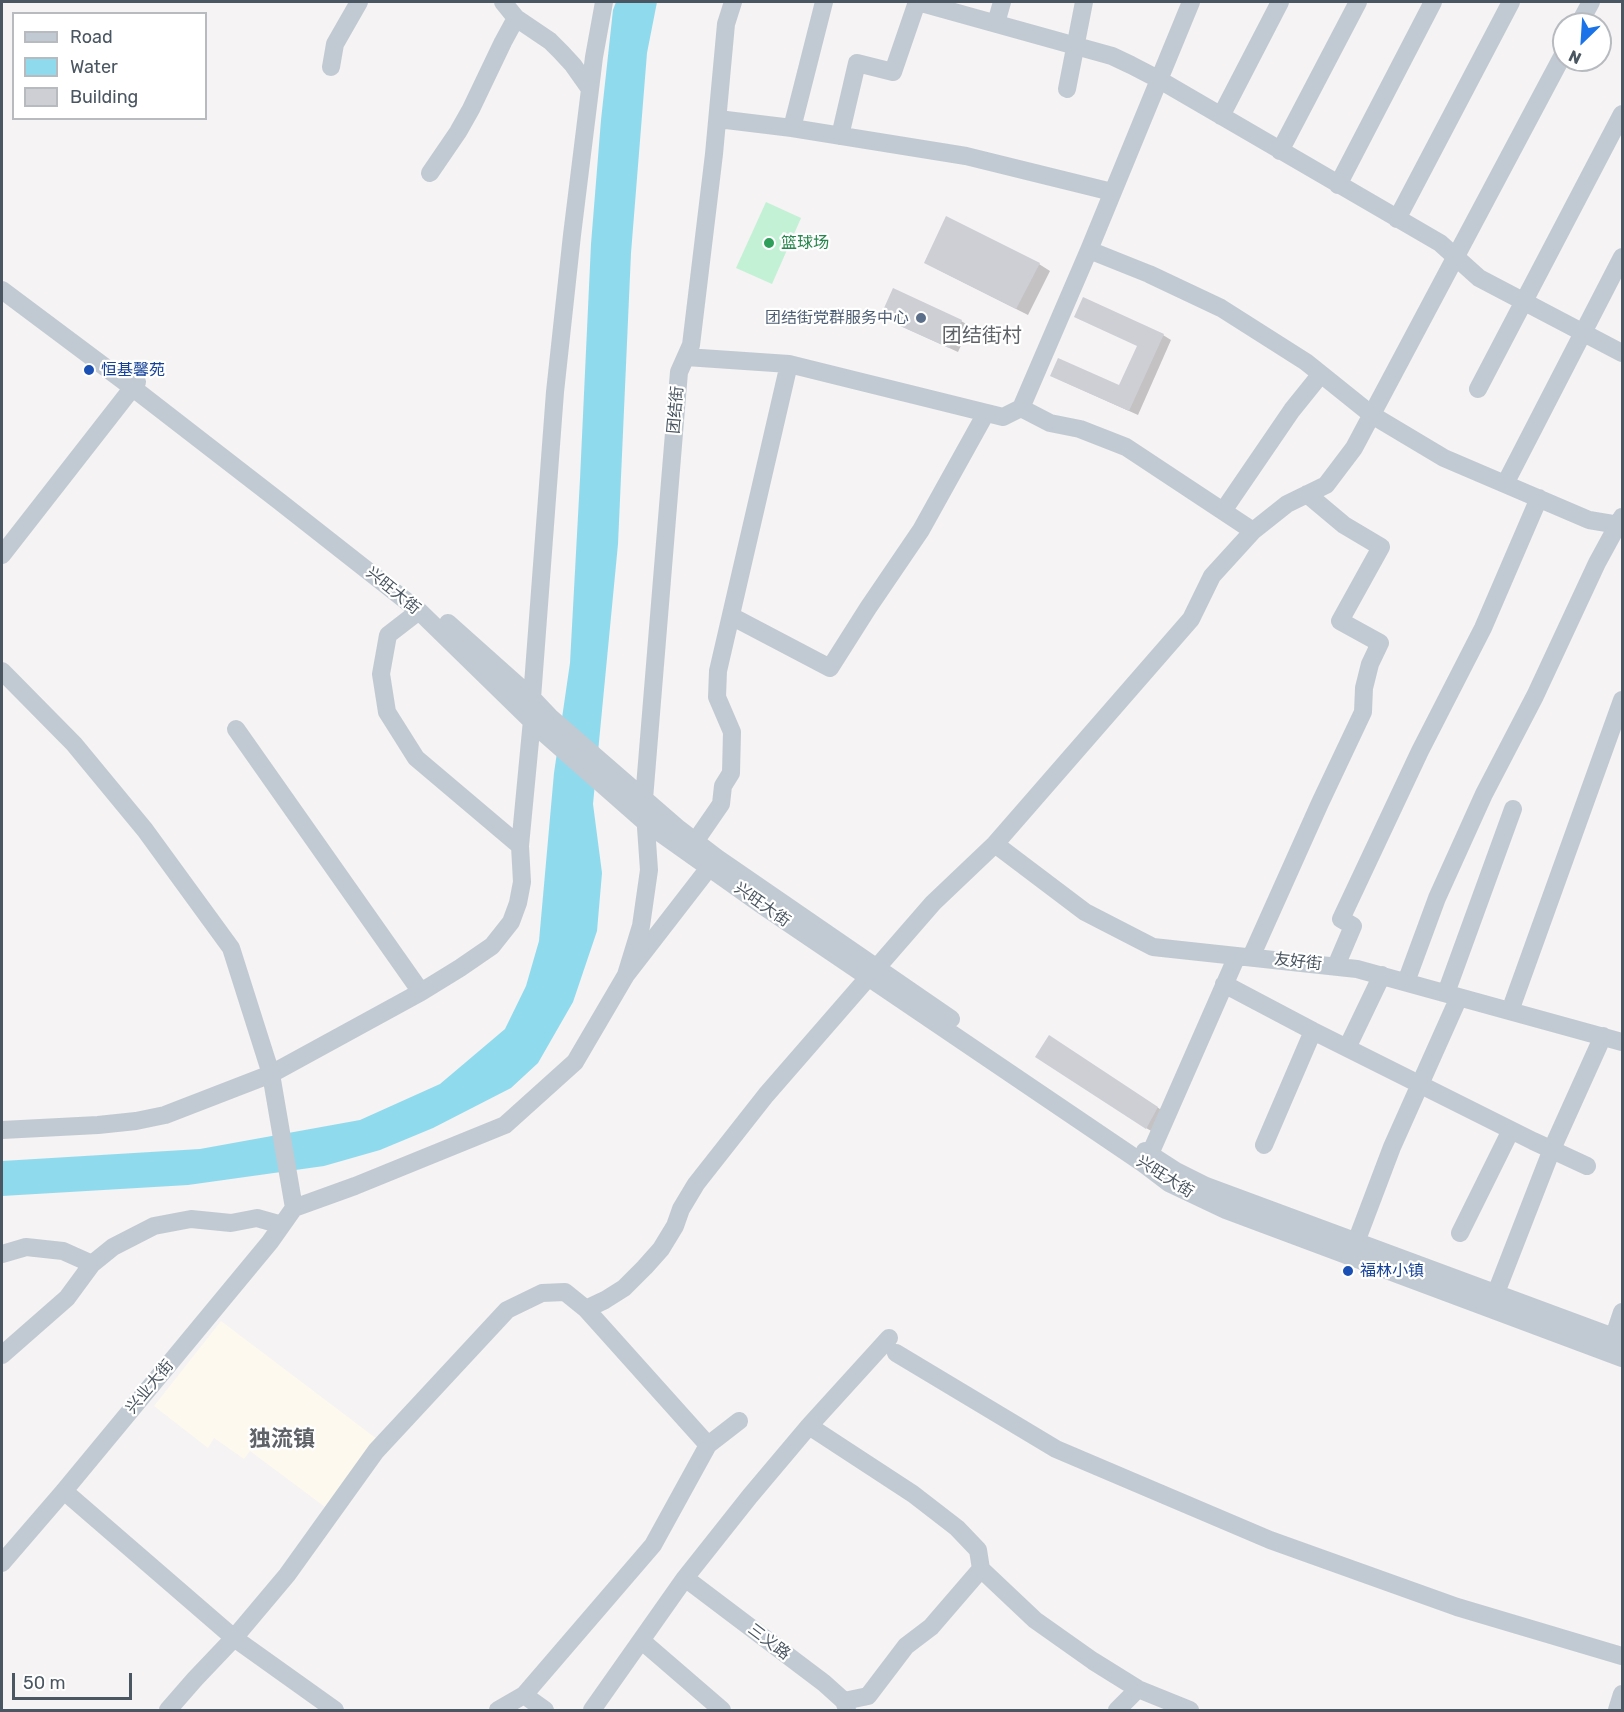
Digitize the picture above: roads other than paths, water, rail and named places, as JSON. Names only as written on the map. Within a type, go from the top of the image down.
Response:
[{"type":"street","points":[[331,67],[335,45],[359,2]]},
{"type":"street","points":[[503,2],[516,18],[550,41],[573,65],[590,89]]},
{"type":"street","points":[[2,1130],[98,1125],[165,1115],[271,1074],[421,992],[460,968],[492,946],[511,922],[522,882],[520,846],[543,724],[532,698],[555,393],[590,89],[604,2]]},
{"type":"street","name":"团结街","points":[[626,975],[641,926],[649,870],[642,812],[679,372],[691,345],[718,118],[726,24],[733,2]]},
{"type":"street","points":[[792,128],[824,2]]},
{"type":"street","points":[[840,136],[857,63],[893,72],[922,2],[1112,56],[1158,79],[1440,243],[1479,278],[1623,353]]},
{"type":"street","points":[[996,23],[1002,2]]},
{"type":"street","points":[[1067,89],[1084,2]]},
{"type":"street","points":[[686,357],[789,364],[1003,417],[1021,408],[1191,2]]},
{"type":"street","points":[[1221,116],[1280,2]]},
{"type":"street","points":[[1280,151],[1358,2]]},
{"type":"street","points":[[1338,185],[1433,2]]},
{"type":"street","points":[[1397,219],[1511,2]]},
{"type":"street","points":[[430,172],[471,109],[502,42],[516,18]]},
{"type":"street","points":[[586,1309],[624,1288],[661,1249],[696,1184],[766,1095],[933,903],[995,844],[1191,619],[1212,576],[1253,531],[1287,504],[1326,485],[1354,448],[1554,72]]},
{"type":"street","points":[[1478,389],[1623,114]]},
{"type":"street","points":[[718,118],[966,156],[1112,192]]},
{"type":"street","points":[[1089,250],[1149,274],[1221,308],[1306,362],[1372,415],[1444,458],[1589,520],[1621,521],[1597,563],[1535,696],[1484,794],[1437,898],[1406,982]]},
{"type":"street","points":[[1505,484],[1623,257]]},
{"type":"street","name":"兴旺大街","points":[[2,281],[419,611],[642,812],[872,973],[1147,1159],[1169,1183],[1226,1210],[1353,1249],[1617,1347]]},
{"type":"street","name":"兴旺大街","points":[[2,291],[280,489],[413,594],[532,698]]},
{"type":"street","points":[[692,847],[721,804],[723,786],[731,773],[732,732],[717,697],[718,671],[789,364]]},
{"type":"street","points":[[1223,511],[1292,410],[1321,374]]},
{"type":"street","points":[[2,555],[135,385]]},
{"type":"street","points":[[1021,408],[1050,423],[1080,429],[1126,447],[1253,531]]},
{"type":"street","points":[[731,616],[830,668],[921,530],[986,412]]},
{"type":"street","points":[[1147,1159],[1224,984],[1244,957],[1363,712],[1364,688],[1370,664],[1380,643],[1340,621],[1381,548],[1344,525],[1307,494]]},
{"type":"street","points":[[1336,966],[1353,926],[1341,920],[1420,751],[1483,628],[1539,498]]},
{"type":"street","points":[[419,611],[388,635],[381,674],[387,712],[416,758],[520,846]]},
{"type":"street","points":[[2,671],[74,744],[145,830],[231,948],[271,1074],[294,1208],[355,1186],[504,1125],[575,1062],[626,975],[713,863]]},
{"type":"street","points":[[1510,1011],[1621,708]]},
{"type":"street","name":"兴旺大街","points":[[543,724],[629,786],[642,812]]},
{"type":"street","points":[[236,729],[421,992]]},
{"type":"street","points":[[1353,1249],[1452,995],[1514,809]]},
{"type":"street","name":"友好街","points":[[995,844],[1084,912],[1153,947],[1357,969],[1623,1042]]},
{"type":"street","points":[[1347,1048],[1382,975]]},
{"type":"street","points":[[1224,984],[1313,1031],[1587,1166]]},
{"type":"street","points":[[1264,1144],[1313,1031]]},
{"type":"street","points":[[1493,1301],[1552,1149],[1603,1036]]},
{"type":"street","points":[[1460,1233],[1511,1130]]},
{"type":"street","name":"兴业大街","points":[[2,1563],[262,1251],[294,1208]]},
{"type":"street","points":[[2,1355],[67,1298],[92,1263],[113,1247],[154,1226],[191,1219],[231,1222],[257,1218],[282,1225]]},
{"type":"street","points":[[2,1254],[26,1247],[63,1251],[92,1263]]},
{"type":"street","points":[[168,1710],[234,1638],[287,1575],[376,1450],[507,1310],[542,1293],[566,1292],[586,1309],[708,1445]]},
{"type":"street","points":[[1617,1347],[1623,1312]]},
{"type":"street","points":[[592,1710],[686,1578],[750,1496],[809,1426],[892,1346],[1056,1449],[1270,1540],[1457,1607],[1623,1656]]},
{"type":"street","points":[[498,1710],[524,1695],[653,1545],[708,1445],[739,1421]]},
{"type":"street","points":[[809,1426],[913,1494],[957,1528],[978,1550],[981,1569],[1035,1620],[1138,1689],[1190,1710]]},
{"type":"street","points":[[64,1491],[234,1638],[336,1710]]},
{"type":"street","points":[[845,1706],[868,1696],[906,1646],[931,1627],[981,1569]]},
{"type":"street","name":"三义路","points":[[686,1578],[824,1683],[845,1706]]},
{"type":"street","points":[[642,1641],[722,1710]]},
{"type":"street","points":[[1118,1710],[1138,1689]]},
{"type":"street","points":[[1617,1710],[1623,1694]]},
{"type":"street","points":[[524,1695],[545,1710]]},
{"type":"water","points":[[616,2],[657,2],[647,53],[631,253],[618,544],[593,804],[602,873],[597,931],[573,1002],[538,1063],[511,1088],[433,1128],[380,1150],[324,1166],[188,1185],[2,1196],[2,1161],[200,1149],[360,1120],[440,1084],[505,1029],[526,986],[539,941],[554,773],[570,663],[591,244],[601,120],[613,10]]},
{"type":"place","name":"篮球场","points":[[769,243]]},
{"type":"place","name":"团结街党群服务中心","points":[[921,318]]},
{"type":"place","name":"恒基馨苑","points":[[89,370]]},
{"type":"place","name":"福林小镇","points":[[1348,1271]]},
{"type":"district","name":"团结街村","points":[[982,336]]},
{"type":"district","name":"独流镇","points":[[282,1440]]}]
